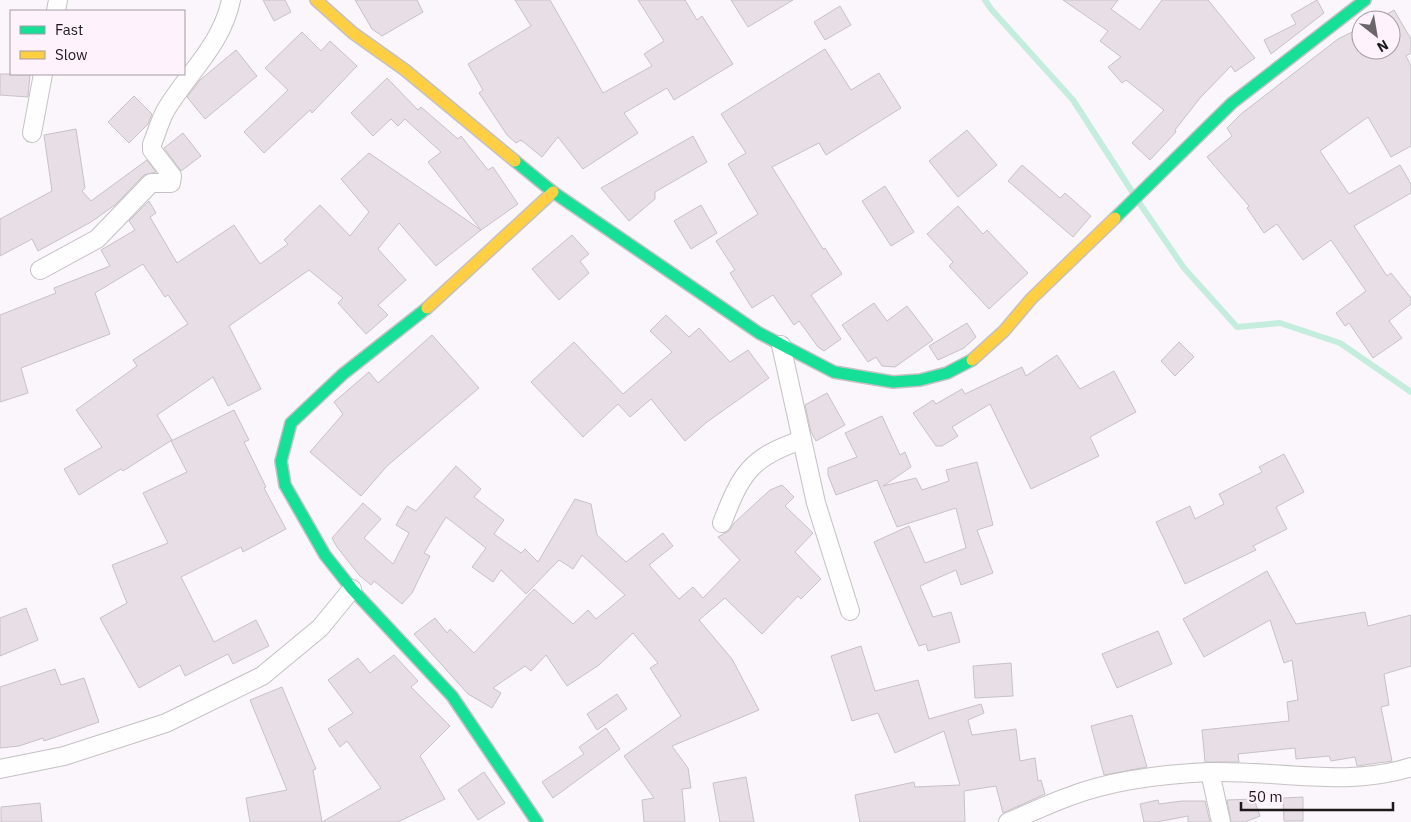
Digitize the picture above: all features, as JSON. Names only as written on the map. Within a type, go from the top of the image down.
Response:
[{"type":"street","points":[[40,270],[96,239],[150,183],[171,183],[172,176],[152,150],[152,144],[166,109],[206,56],[228,16],[231,0]]},
{"type":"street","points":[[316,0],[353,33],[404,70],[553,192],[759,333],[834,372],[866,379],[893,382],[920,380],[947,373],[972,360],[1004,331],[1031,299],[1086,248],[1151,180],[1232,103],[1365,0]]},
{"type":"street","points":[[32,133],[43,75]]},
{"type":"street","points":[[537,822],[452,696],[352,589],[326,555],[285,485],[281,461],[292,423],[344,374],[443,296],[553,192]]},
{"type":"street","points":[[781,345],[816,503],[850,612]]},
{"type":"street","points":[[722,524],[733,494],[746,472],[763,456],[802,440]]},
{"type":"street","points":[[0,769],[64,756],[166,723],[262,676],[320,628],[352,589]]},
{"type":"street","points":[[1008,822],[1069,796],[1117,784],[1160,777],[1210,772],[1366,777],[1394,773],[1411,767]]},
{"type":"street","points":[[1210,772],[1222,822]]},
{"type":"building","points":[[263,0],[285,0],[291,12],[274,21]]},
{"type":"building","points":[[355,0],[417,0],[423,12],[382,36],[372,29]]},
{"type":"building","points":[[515,0],[550,0],[603,93],[652,66],[644,54],[664,41],[638,0],[685,0],[697,20],[702,16],[733,64],[674,100],[667,88],[624,113],[638,133],[583,169],[558,137],[542,157],[521,140],[516,143],[507,135],[479,93],[483,90],[468,64],[531,26]]},
{"type":"building","points":[[731,0],[793,0],[748,27]]},
{"type":"building","points":[[1063,0],[1118,0],[1111,9],[1140,30],[1162,0],[1208,0],[1255,58],[1235,72],[1231,66],[1200,98],[1175,130],[1176,132],[1150,160],[1132,143],[1164,110],[1126,80],[1122,83],[1108,67],[1121,57],[1100,41],[1108,31]]},
{"type":"building","points":[[1317,0],[1324,13],[1271,54],[1264,40],[1296,24],[1291,15]]},
{"type":"building","points":[[840,6],[851,25],[825,40],[814,22]]},
{"type":"building","points":[[1401,22],[1411,39],[1411,53],[1406,56],[1411,66],[1411,146],[1391,157],[1368,117],[1320,151],[1349,194],[1400,165],[1411,184],[1411,193],[1354,226],[1387,276],[1391,273],[1411,298],[1411,304],[1389,321],[1402,338],[1373,358],[1349,323],[1345,326],[1336,313],[1366,291],[1331,240],[1303,260],[1277,224],[1264,233],[1247,208],[1249,206],[1207,157],[1232,136],[1227,128],[1241,114],[1338,39],[1351,32],[1351,60],[1401,60]]},
{"type":"building","points":[[302,32],[321,51],[330,41],[357,66],[312,113],[310,110],[264,153],[244,132],[288,90],[265,68]]},
{"type":"building","points":[[825,49],[851,90],[879,73],[901,108],[826,155],[819,143],[772,167],[823,249],[825,248],[842,274],[811,295],[841,339],[824,351],[818,347],[799,321],[794,325],[773,295],[752,308],[730,273],[735,270],[716,241],[758,214],[728,164],[746,153],[721,114]]},
{"type":"building","points":[[236,50],[257,76],[205,119],[187,97],[200,80]]},
{"type":"building","points":[[0,74],[30,75],[28,97],[0,95]]},
{"type":"building","points":[[387,78],[418,110],[421,107],[458,139],[461,136],[488,170],[493,167],[518,204],[481,230],[428,162],[441,152],[405,119],[398,126],[391,119],[373,136],[351,113]]},
{"type":"building","points":[[134,96],[152,114],[148,124],[129,143],[108,122]]},
{"type":"building","points":[[76,129],[85,188],[82,191],[91,201],[147,160],[156,172],[144,175],[115,205],[91,222],[38,251],[32,239],[0,256],[0,219],[52,191],[44,135]]},
{"type":"building","points":[[967,130],[997,165],[958,197],[929,161]]},
{"type":"building","points":[[183,133],[201,156],[181,171],[164,148]]},
{"type":"building","points":[[693,136],[707,162],[655,192],[655,199],[629,221],[601,188]]},
{"type":"building","points":[[369,153],[481,230],[436,266],[399,223],[378,249],[406,280],[378,305],[388,315],[366,334],[338,303],[343,298],[309,270],[229,326],[261,389],[228,406],[213,377],[157,415],[172,440],[123,471],[121,469],[79,495],[64,469],[102,447],[76,410],[137,366],[133,360],[188,324],[168,295],[165,297],[143,264],[95,293],[110,334],[21,368],[28,393],[0,402],[0,315],[56,293],[54,288],[110,266],[101,250],[135,230],[129,221],[149,201],[156,213],[150,217],[177,263],[234,225],[260,264],[288,244],[284,240],[320,205],[350,236],[369,212],[341,179]]},
{"type":"building","points":[[1022,165],[1060,198],[1065,193],[1091,216],[1073,237],[1008,181]]},
{"type":"building","points":[[885,186],[914,232],[891,246],[862,201]]},
{"type":"building","points":[[701,205],[717,233],[691,249],[674,221]]},
{"type":"building","points":[[958,206],[983,234],[987,230],[1028,273],[989,309],[949,266],[953,262],[927,234]]},
{"type":"building","points":[[572,235],[589,254],[580,261],[589,273],[559,300],[532,269]]},
{"type":"building","points":[[874,303],[887,321],[907,306],[933,340],[895,367],[882,366],[876,357],[868,362],[842,325]]},
{"type":"building","points":[[666,315],[689,337],[699,328],[730,362],[748,350],[769,378],[707,422],[685,441],[651,399],[630,417],[618,404],[583,437],[531,382],[574,342],[623,394],[672,352],[650,331]]},
{"type":"building","points":[[967,323],[976,337],[964,348],[938,360],[929,346]]},
{"type":"building","points":[[432,335],[479,388],[387,466],[361,496],[310,452],[343,414],[334,402],[369,372],[378,383]]},
{"type":"building","points":[[1179,342],[1194,357],[1175,376],[1161,361]]},
{"type":"building","points":[[1057,355],[1080,389],[1114,371],[1136,412],[1090,437],[1099,456],[1031,489],[990,404],[952,427],[958,436],[942,446],[936,446],[913,413],[933,400],[936,404],[962,389],[965,394],[1022,367],[1026,376]]},
{"type":"building","points":[[827,393],[845,425],[816,441],[811,432],[805,405]]},
{"type":"building","points":[[234,410],[249,440],[244,442],[266,487],[264,488],[286,529],[243,552],[241,547],[181,577],[214,642],[256,620],[269,646],[233,664],[228,654],[185,676],[180,665],[139,688],[100,618],[127,603],[112,565],[168,543],[143,493],[187,472],[171,441]]},
{"type":"building","points":[[882,416],[900,455],[905,452],[911,467],[883,486],[916,478],[922,490],[949,481],[946,470],[977,462],[993,525],[977,530],[993,573],[961,585],[956,570],[920,586],[933,617],[951,612],[960,642],[928,651],[926,644],[919,646],[874,542],[909,526],[925,563],[966,548],[956,508],[897,527],[877,480],[836,495],[828,475],[828,468],[857,457],[845,433]]},
{"type":"building","points":[[1284,454],[1304,492],[1276,507],[1287,529],[1253,546],[1256,550],[1185,584],[1156,522],[1190,506],[1195,519],[1224,504],[1219,494],[1262,472],[1259,467]]},
{"type":"building","points":[[456,466],[481,489],[474,497],[504,520],[494,534],[521,553],[525,549],[538,562],[575,499],[591,504],[597,535],[626,562],[663,533],[673,546],[649,565],[679,599],[693,587],[703,598],[740,560],[718,537],[729,531],[734,523],[770,490],[782,485],[794,497],[785,506],[813,533],[795,552],[821,579],[801,599],[798,596],[762,634],[725,598],[699,620],[732,659],[759,710],[672,746],[688,768],[691,788],[682,789],[685,822],[644,822],[642,800],[654,798],[624,756],[681,716],[650,668],[658,663],[633,633],[599,665],[567,686],[546,655],[531,671],[525,666],[493,688],[501,693],[492,708],[468,694],[414,634],[435,618],[447,633],[450,629],[474,653],[534,589],[573,624],[588,610],[596,619],[625,595],[582,555],[573,569],[559,560],[526,594],[501,570],[493,582],[472,567],[486,548],[446,517],[424,553],[430,556],[412,593],[402,604],[374,581],[371,585],[359,575],[337,547],[332,538],[363,503],[381,519],[364,538],[393,564],[409,533],[396,525],[407,506],[416,511]]},
{"type":"building","points":[[1267,571],[1296,624],[1365,612],[1368,626],[1411,615],[1411,666],[1384,674],[1389,705],[1381,707],[1392,761],[1357,766],[1355,757],[1331,761],[1329,756],[1296,759],[1295,748],[1238,754],[1239,762],[1205,762],[1202,730],[1289,721],[1287,702],[1298,700],[1292,660],[1284,663],[1270,620],[1204,657],[1183,619]]},
{"type":"building","points":[[26,608],[38,640],[0,656],[0,618]]},
{"type":"building","points":[[1158,631],[1172,664],[1117,688],[1102,654]]},
{"type":"building","points":[[861,646],[875,691],[918,680],[929,719],[981,704],[984,713],[968,720],[972,735],[1016,729],[1020,761],[1035,758],[1038,781],[1041,780],[1045,794],[1003,813],[996,786],[964,791],[965,822],[860,822],[855,795],[914,782],[915,787],[960,785],[944,731],[895,753],[878,713],[852,721],[831,656]]},
{"type":"building","points":[[394,655],[418,681],[411,687],[450,726],[420,756],[445,799],[398,822],[322,822],[381,788],[347,741],[340,747],[328,729],[353,713],[328,680],[358,658],[370,673]]},
{"type":"building","points":[[1011,663],[1013,696],[975,698],[973,666]]},
{"type":"building","points":[[55,669],[61,685],[84,678],[99,722],[44,741],[43,738],[19,746],[0,748],[0,687]]},
{"type":"building","points":[[282,687],[316,769],[313,770],[322,822],[250,822],[246,798],[287,790],[250,700]]},
{"type":"building","points":[[617,694],[627,709],[597,730],[587,714]]},
{"type":"building","points":[[1132,715],[1147,767],[1104,775],[1091,726]]},
{"type":"building","points":[[606,728],[620,749],[553,798],[542,782],[584,754],[579,747]]},
{"type":"building","points":[[484,772],[505,803],[478,820],[458,790]]},
{"type":"building","points":[[746,777],[754,822],[720,822],[713,783]]},
{"type":"building","points":[[1303,797],[1303,821],[1284,821],[1283,798]]},
{"type":"building","points":[[1254,799],[1260,816],[1245,822],[1231,822],[1227,800]]},
{"type":"building","points":[[1158,800],[1159,804],[1205,801],[1210,822],[1188,822],[1188,816],[1157,822],[1144,822],[1140,804]]},
{"type":"building","points":[[40,803],[42,822],[1,822],[1,807]]},
{"type":"waterway","points":[[985,0],[1073,100],[1133,193]]},
{"type":"waterway","points":[[1138,201],[1184,268],[1237,327],[1280,323],[1340,343],[1411,392]]},
{"type":"traffic: fast","points":[[1115,218],[1232,103],[1365,0]]},
{"type":"traffic: fast","points":[[515,161],[553,192],[759,333],[834,372],[893,382],[920,380],[947,373],[972,360]]},
{"type":"traffic: fast","points":[[427,308],[343,374],[291,423],[281,461],[285,485],[325,555],[352,589],[452,696],[537,822]]},
{"type":"traffic: slow","points":[[316,0],[353,33],[405,70],[515,161]]},
{"type":"traffic: slow","points":[[427,308],[553,192]]},
{"type":"traffic: slow","points":[[972,360],[1004,331],[1031,299],[1115,218]]}]
